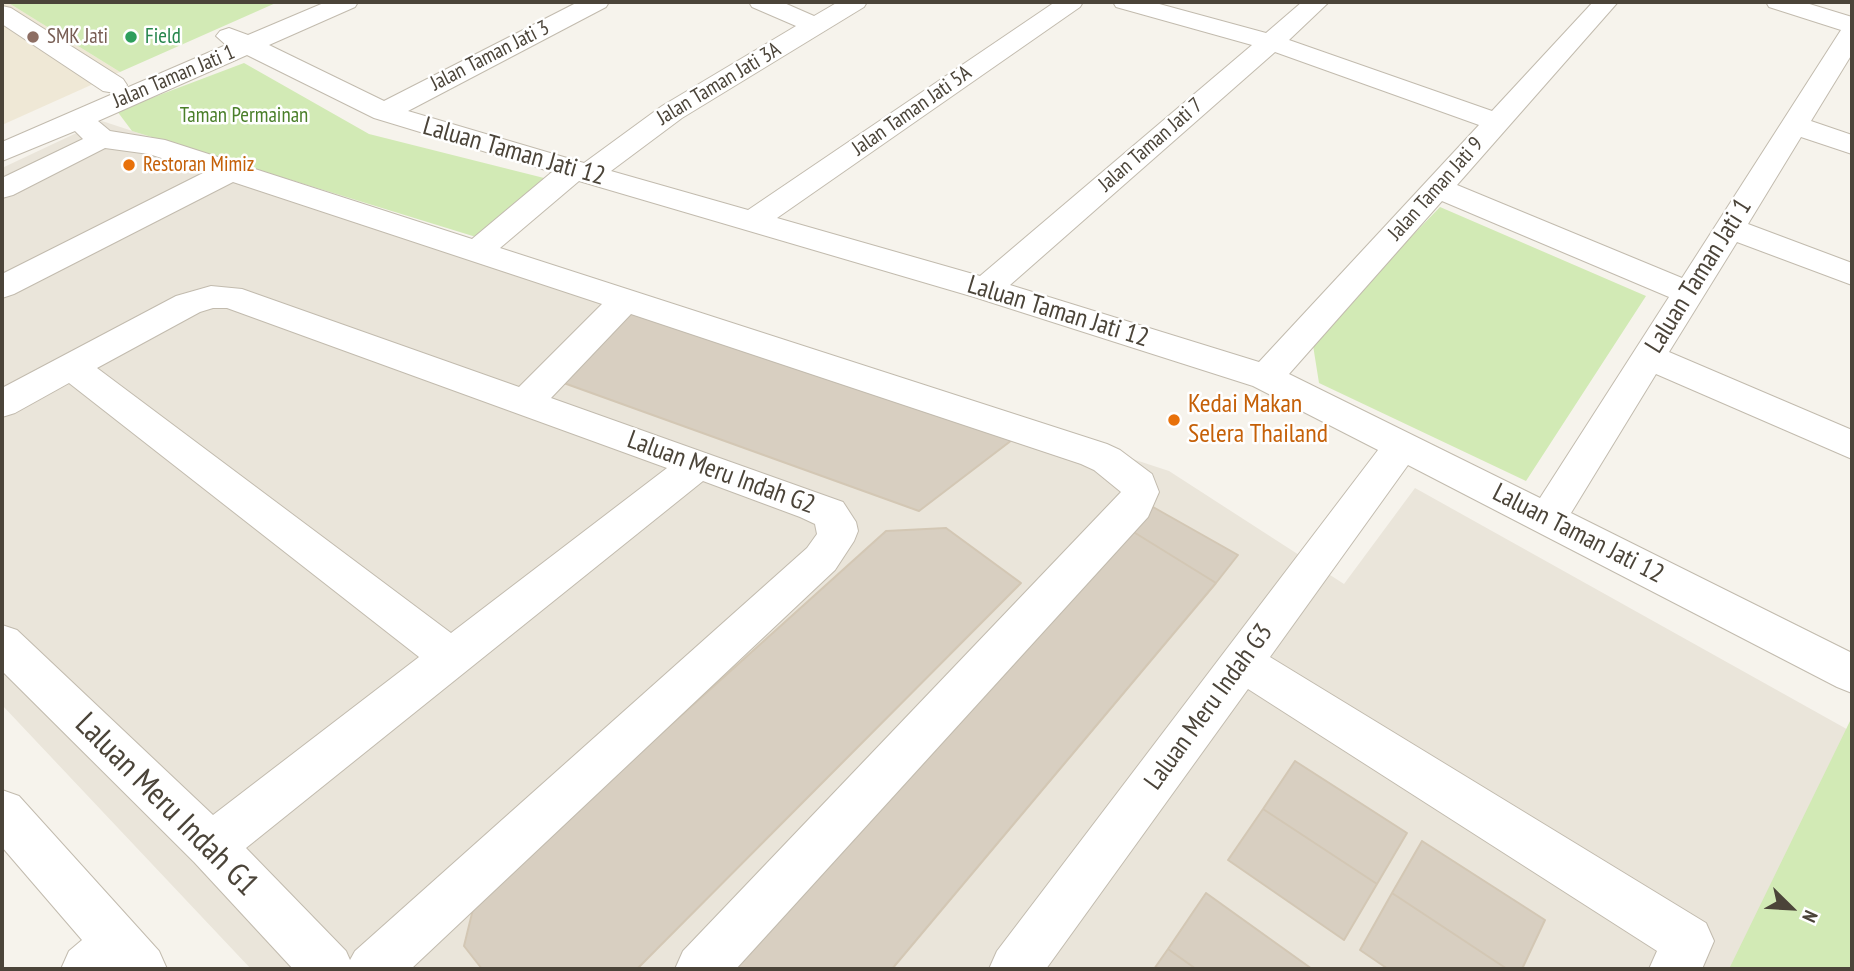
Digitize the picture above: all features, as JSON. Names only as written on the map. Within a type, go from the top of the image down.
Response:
[{"type":"street","name":"Jalan Taman Jati 1","points":[[2,152],[78,123],[239,41],[307,2]]},
{"type":"street","name":"Jalan Taman Jati 1","points":[[2,134],[78,123],[113,85],[346,2]]},
{"type":"street","name":"Jalan Taman Jati 3","points":[[384,112],[597,2]]},
{"type":"street","points":[[761,2],[815,25]]},
{"type":"street","name":"Jalan Taman Jati 3A","points":[[479,250],[580,172],[657,121],[855,2]]},
{"type":"street","name":"Jalan Taman Jati 5A","points":[[752,221],[1071,2]]},
{"type":"street","points":[[1125,2],[1270,42],[1497,122]]},
{"type":"street","name":"Jalan Taman Jati 7","points":[[986,289],[1317,2]]},
{"type":"street","name":"Jalan Taman Jati 9","points":[[1266,377],[1606,2]]},
{"type":"street","points":[[1778,2],[1852,25]]},
{"type":"street","points":[[2,13],[113,85]]},
{"type":"street","name":"Laluan Taman Jati 1","points":[[1547,519],[1852,33]]},
{"type":"street","name":"Laluan Taman Jati 12","points":[[239,41],[384,112],[580,172],[986,289],[1266,377],[1403,444],[1852,674]]},
{"type":"street","points":[[2,188],[82,152],[78,123],[479,250],[1094,454],[1118,467],[1140,488],[1139,499],[1134,506],[701,969]]},
{"type":"street","points":[[1794,125],[1852,145]]},
{"type":"street","points":[[2,288],[231,171]]},
{"type":"street","points":[[1437,188],[1689,293]]},
{"type":"street","points":[[1729,228],[1852,275]]},
{"type":"street","name":"Laluan Meru Indah G2","points":[[2,404],[188,304],[211,297],[230,298],[526,402],[829,513],[836,523],[838,531],[834,541],[821,559],[373,969]]},
{"type":"street","points":[[526,402],[625,300]]},
{"type":"street","points":[[1648,357],[1852,445]]},
{"type":"street","points":[[70,366],[452,659]]},
{"type":"street","name":"Laluan Meru Indah G3","points":[[1015,969],[1403,444]]},
{"type":"street","points":[[211,846],[698,465]]},
{"type":"street","name":"Laluan Meru Indah G1","points":[[2,643],[211,846],[328,969]]},
{"type":"street","points":[[1242,662],[1682,955]]},
{"type":"street","points":[[2,812],[116,961]]},
{"type":"shaded area","name":"SMK Jati","points":[[2,2],[7,2],[120,72],[2,125]]},
{"type":"shaded area","points":[[102,121],[1169,471],[1344,584],[1415,488],[1852,732],[1852,969],[251,969],[2,705],[2,168]]},
{"type":"green space","name":"Field","points":[[7,2],[278,2],[120,72]]},
{"type":"green space","name":"Taman Permainan","points":[[244,63],[369,134],[544,178],[476,237],[132,131],[117,111]]},
{"type":"green space","points":[[1440,207],[1646,296],[1526,481],[1319,383],[1312,339]]},
{"type":"green space","points":[[1852,717],[1852,969],[1729,969]]},
{"type":"building","points":[[634,308],[1012,440],[919,511],[561,382]]},
{"type":"building","points":[[1153,507],[1238,555],[1216,583],[1132,531]]},
{"type":"building","points":[[946,528],[1021,583],[637,969],[482,969],[464,946],[475,901],[886,531]]},
{"type":"building","points":[[1132,531],[1216,583],[892,969],[725,969]]},
{"type":"building","points":[[1295,761],[1407,833],[1377,884],[1263,809]]},
{"type":"building","points":[[1263,809],[1377,884],[1344,940],[1228,860]]},
{"type":"building","points":[[1422,841],[1545,920],[1522,969],[1507,969],[1392,893]]},
{"type":"building","points":[[1206,893],[1312,969],[1196,969],[1168,949]]},
{"type":"building","points":[[1392,893],[1507,969],[1388,969],[1360,950]]},
{"type":"building","points":[[1168,949],[1196,969],[1154,969]]},
{"type":"place","name":"SMK Jati","points":[[33,37]]},
{"type":"place","name":"Field","points":[[131,37]]},
{"type":"place","name":"Restoran Mimiz","points":[[129,165]]},
{"type":"place","name":"Kedai Makan Selera Thailand","points":[[1174,420]]}]
